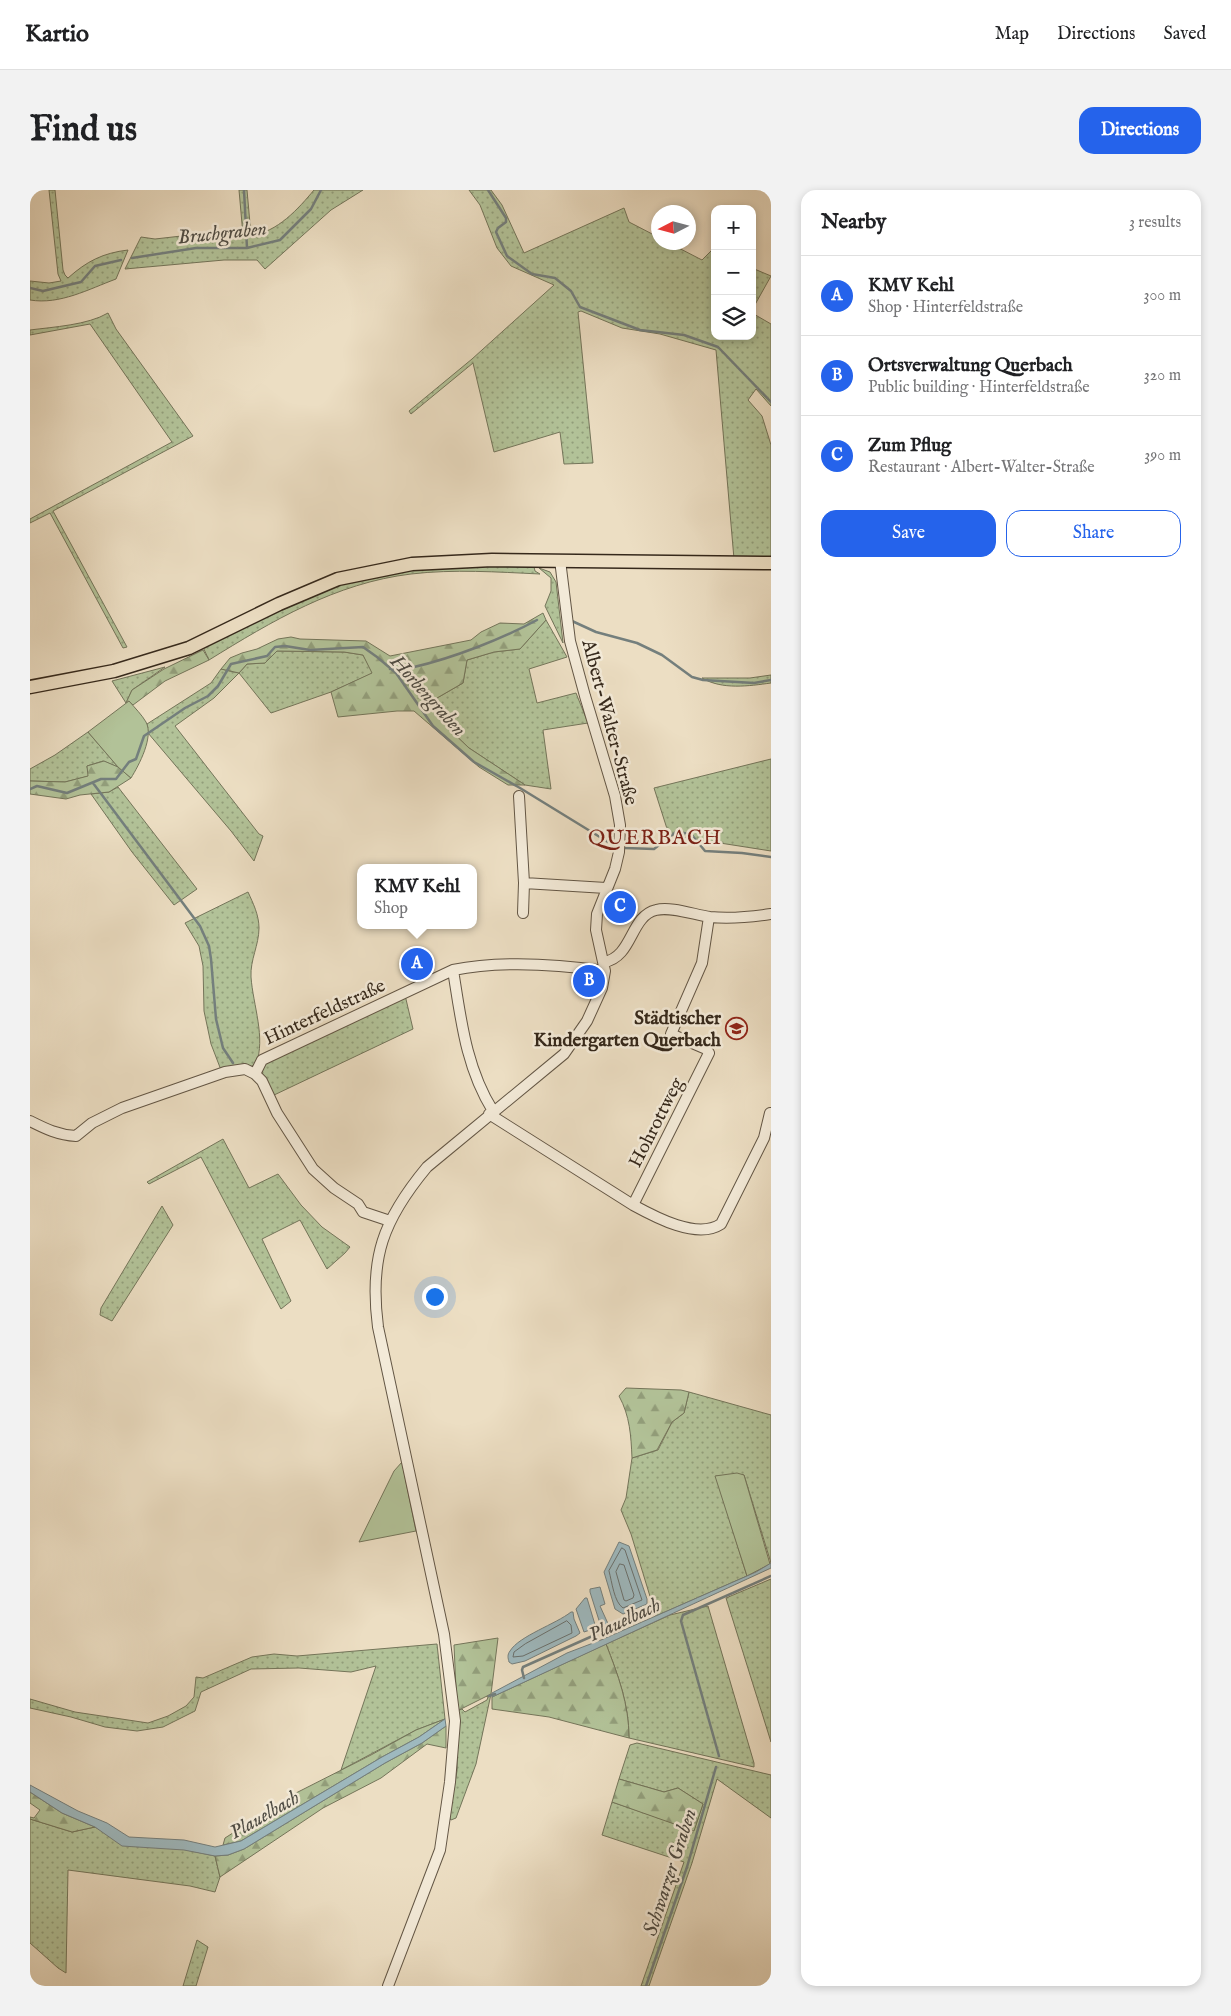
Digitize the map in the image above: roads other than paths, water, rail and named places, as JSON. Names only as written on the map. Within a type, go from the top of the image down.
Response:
[{"type":"main road","points":[[30,688],[114,671],[189,648],[310,590],[338,579],[412,564],[448,561],[560,560],[713,564],[771,563]]},
{"type":"street","name":"Albert-Walter-Straße","points":[[388,1986],[440,1850],[450,1782],[456,1721],[444,1634],[378,1327],[374,1297],[375,1270],[390,1221],[410,1187],[426,1167],[564,1054],[587,1021],[602,988],[605,966],[596,930],[597,914],[615,869],[619,852],[620,825],[615,796],[573,652],[560,560]]},
{"type":"street","points":[[519,796],[524,883],[523,913]]},
{"type":"street","points":[[524,883],[606,888]]},
{"type":"street","points":[[605,966],[622,952],[644,915],[658,909],[709,917],[734,918],[771,914]]},
{"type":"street","name":"Hohrottweg","points":[[633,1205],[709,1053],[706,1049],[671,1034],[702,963],[709,917]]},
{"type":"street","name":"Hinterfeldstraße","points":[[255,1074],[262,1060],[453,970],[471,967],[529,965],[605,966]]},
{"type":"street","points":[[453,970],[465,1042],[473,1072],[491,1113],[633,1205],[663,1221],[704,1230],[714,1229],[721,1224],[764,1138],[770,1113]]},
{"type":"street","points":[[30,1120],[49,1131],[63,1136],[76,1136],[92,1123],[122,1108],[225,1072],[245,1069],[255,1074],[262,1081],[277,1113],[313,1169],[334,1188],[358,1204],[363,1212],[390,1221]]},
{"type":"water","points":[[619,1542],[629,1546],[647,1599],[647,1604],[623,1614],[615,1609],[604,1572]]},
{"type":"water","points":[[771,1563],[771,1568],[492,1697],[492,1693],[567,1653],[756,1572]]},
{"type":"water","points":[[600,1587],[605,1604],[600,1606],[610,1628],[610,1630],[603,1633],[590,1592],[590,1589]]},
{"type":"water","points":[[587,1598],[596,1628],[584,1632],[576,1609]]},
{"type":"water","points":[[573,1612],[580,1633],[525,1661],[512,1664],[509,1662],[508,1654],[521,1640]]},
{"type":"water","points":[[445,1719],[446,1726],[422,1743],[385,1763],[244,1849],[228,1855],[215,1856],[184,1850],[122,1846],[95,1827],[62,1813],[30,1792],[30,1785],[78,1811],[107,1823],[129,1837],[184,1840],[215,1847],[241,1841],[419,1737]]},
{"type":"waterway","points":[[244,190],[247,248]]},
{"type":"waterway","name":"Bruchgraben","points":[[132,258],[196,248],[247,248],[280,240],[311,209],[321,190]]},
{"type":"waterway","name":"Bruchgraben","points":[[488,190],[506,218],[506,222],[496,232],[507,256],[532,274],[555,278],[571,291],[580,307],[640,330],[684,335],[718,347],[771,402]]},
{"type":"waterway","name":"Bruchgraben","points":[[30,288],[43,291],[81,282],[95,266],[121,260]]},
{"type":"waterway","points":[[390,669],[414,667],[461,653],[537,620]]},
{"type":"waterway","points":[[572,621],[596,632],[637,643],[662,655],[692,677],[703,680],[754,683],[771,680]]},
{"type":"waterway","name":"Horbengraben","points":[[30,789],[37,786],[67,793],[101,779],[116,779],[129,762],[136,759],[144,736],[185,708],[208,696],[218,686],[231,664],[267,656],[275,647],[285,646],[310,650],[363,647],[396,673],[433,726],[474,762],[608,842]]},
{"type":"waterway","points":[[93,783],[200,926],[209,946],[216,1019],[223,1048],[233,1063]]},
{"type":"waterway","name":"Horbengraben","points":[[625,848],[654,849],[676,832],[691,834],[705,851],[771,857]]},
{"type":"waterway","name":"Schwarzer Graben","points":[[719,1756],[681,1621],[683,1615],[771,1576]]},
{"type":"waterway","points":[[524,1678],[523,1667],[597,1634]]},
{"type":"waterway","name":"Plauelbach","points":[[489,1696],[495,1694]]},
{"type":"waterway","name":"Schwarzer Graben","points":[[646,1986],[687,1867],[716,1767]]},
{"type":"place","name":"Zum Pflug","points":[[620,907]]},
{"type":"place","name":"KMV Kehl","points":[[417,964]]},
{"type":"place","name":"Ortsverwaltung Querbach","points":[[589,981]]},
{"type":"place","name":"Städtischer Kindergarten Querbach","points":[[737,1028]]},
{"type":"district","name":"QUERBACH","points":[[655,837]]}]
